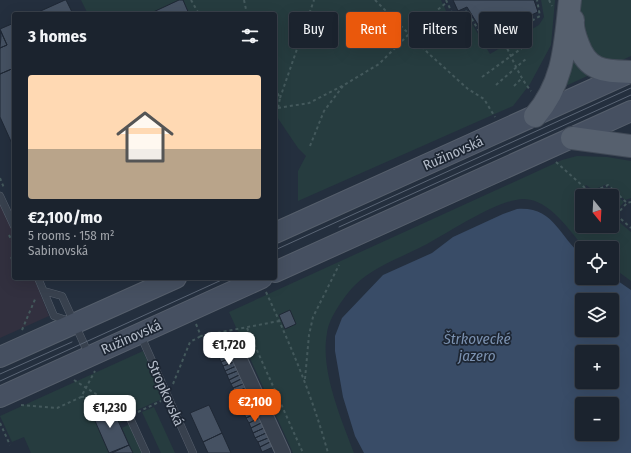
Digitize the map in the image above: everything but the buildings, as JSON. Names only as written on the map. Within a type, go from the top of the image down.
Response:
[{"type":"main road","points":[[535,116],[551,96],[561,69],[570,0]]},
{"type":"main road","points":[[575,0],[573,30],[584,57],[592,65],[602,70],[631,72]]},
{"type":"main road","points":[[572,138],[631,146]]},
{"type":"street","name":"Ružinovská","points":[[277,232],[631,72]]},
{"type":"street","points":[[277,271],[631,111]]},
{"type":"street","points":[[0,357],[172,280]]},
{"type":"street","name":"Ružinovská","points":[[0,397],[93,362],[139,333],[264,285]]},
{"type":"street","points":[[238,355],[283,453]]},
{"type":"lane","points":[[0,196],[12,222]]},
{"type":"lane","points":[[38,280],[40,292],[54,316],[75,324]]},
{"type":"lane","points":[[40,292],[62,296],[93,362]]},
{"type":"lane","name":"Stropkovská","points":[[139,333],[193,453]]},
{"type":"lane","points":[[131,415],[146,453]]},
{"type":"path","points":[[191,0],[198,12]]},
{"type":"path","points":[[244,0],[247,12]]},
{"type":"path","points":[[314,0],[280,98],[278,108],[309,103],[344,85],[379,64],[409,34],[375,0]]},
{"type":"path","points":[[532,21],[540,16],[537,0]]},
{"type":"path","points":[[434,12],[446,1],[454,17],[467,11],[479,32]]},
{"type":"path","points":[[424,48],[468,89],[484,99],[496,118]]},
{"type":"path","points":[[508,48],[517,66],[521,79],[531,91]]},
{"type":"path","points":[[482,77],[522,48]]},
{"type":"path","points":[[496,85],[527,58]]},
{"type":"path","points":[[514,86],[521,79]]},
{"type":"path","points":[[310,146],[324,111],[344,85]]},
{"type":"path","points":[[277,92],[280,98]]},
{"type":"path","points":[[553,160],[586,189]]},
{"type":"path","points":[[598,189],[608,185],[612,189]]},
{"type":"path","points":[[619,195],[627,203]]},
{"type":"path","points":[[619,212],[627,203],[631,202]]},
{"type":"path","points":[[619,218],[631,228]]},
{"type":"path","points":[[305,379],[309,335],[313,317],[339,265]]},
{"type":"path","points":[[264,285],[305,379],[316,410],[328,453]]},
{"type":"path","points":[[22,331],[40,292]]},
{"type":"path","points":[[73,380],[131,415],[168,398],[190,342],[202,336],[279,321]]},
{"type":"path","points":[[196,323],[202,336]]},
{"type":"path","points":[[247,328],[303,453]]},
{"type":"path","points":[[81,397],[86,388],[93,362]]},
{"type":"path","points":[[18,404],[57,408],[81,397],[100,396]]},
{"type":"path","points":[[0,423],[10,445]]},
{"type":"shaded area","points":[[0,196],[12,224],[12,280],[35,280],[49,316],[0,338]]},
{"type":"green space","points":[[81,0],[179,0],[153,12],[87,12]]},
{"type":"green space","points":[[183,0],[441,0],[447,12],[409,12],[409,48],[471,48],[472,24],[479,36],[479,48],[486,48],[490,54],[500,48],[532,48],[532,29],[539,25],[544,17],[541,0],[555,0],[551,45],[530,84],[513,106],[298,201],[298,171],[306,156],[298,148],[277,117],[277,12],[188,12]]},
{"type":"green space","points":[[573,0],[631,0],[631,56],[559,89]]},
{"type":"green space","points":[[577,156],[607,157],[631,161],[631,198],[625,200],[619,195],[619,189],[613,189],[607,184],[595,189],[592,189],[586,185],[582,189],[575,189],[575,233],[619,233],[619,222],[631,232],[631,281],[619,272],[619,241],[579,241],[558,217],[542,204],[533,200],[523,199],[512,201],[474,217],[427,244],[370,273],[354,286],[345,296],[337,308],[328,327],[326,363],[333,394],[354,453],[293,453],[229,312],[562,160]]},
{"type":"green space","points":[[619,198],[624,202],[619,208]]},
{"type":"green space","points":[[143,351],[164,398],[126,415],[127,419],[119,423],[111,405],[92,414],[110,453],[31,453],[24,437],[12,442],[0,416]]},
{"type":"green space","points":[[154,407],[175,453],[161,453],[142,412]]},
{"type":"green space","points":[[130,424],[143,453],[133,453],[122,428]]},
{"type":"water","name":"Štrkovecké jazero","points":[[517,209],[529,209],[540,212],[555,224],[575,249],[575,285],[619,285],[619,282],[631,290],[631,453],[364,453],[355,436],[343,397],[335,351],[335,336],[342,318],[383,275],[432,253],[453,237]]},
{"type":"tram line","points":[[277,249],[631,88]]},
{"type":"tram line","points":[[339,227],[631,95]]},
{"type":"tram line","points":[[0,381],[222,280]]},
{"type":"tram line","points":[[0,374],[72,342]]}]
